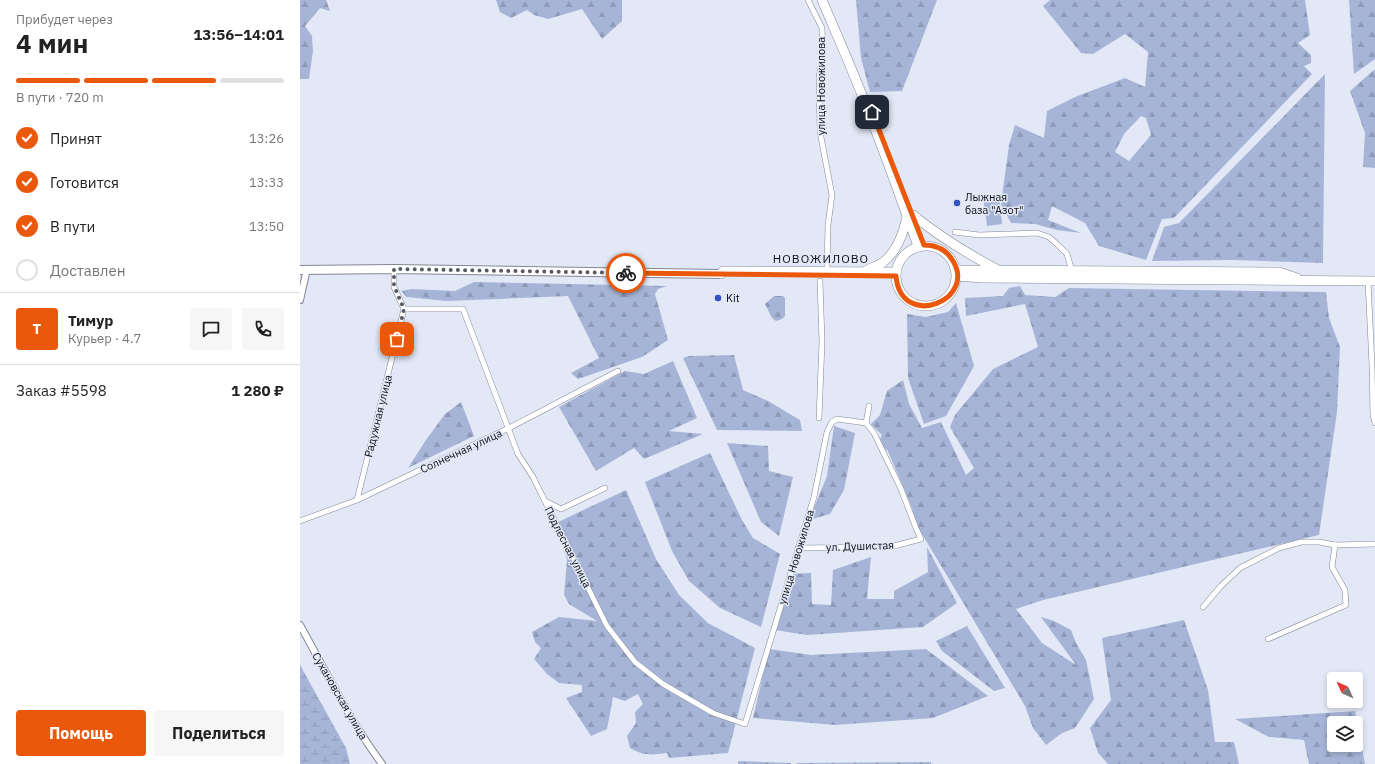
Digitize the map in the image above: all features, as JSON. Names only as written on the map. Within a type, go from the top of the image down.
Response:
[{"type":"highway","points":[[822,0],[844,48],[855,81],[910,216],[967,254],[999,270]]},
{"type":"highway","points":[[827,0],[921,246]]},
{"type":"highway","points":[[862,272],[882,263],[895,249],[904,233],[910,216]]},
{"type":"highway","points":[[921,246],[938,248],[946,253],[953,261],[957,273],[953,290],[947,298],[939,304],[929,306],[914,304],[906,299],[900,291],[896,274],[902,258],[909,251],[921,246]]},
{"type":"highway","points":[[957,273],[999,270],[1279,272],[1306,281]]},
{"type":"highway","points":[[721,274],[723,271],[862,272],[896,274]]},
{"type":"highway","points":[[957,273],[1306,281],[1371,281]]},
{"type":"highway","points":[[721,274],[896,274]]},
{"type":"main road","points":[[303,269],[721,274]]},
{"type":"street","name":"улица Новожилова","points":[[808,0],[822,28],[823,53],[819,78],[820,132],[832,195],[828,225],[827,269]]},
{"type":"street","points":[[955,232],[979,235],[1036,234],[1049,237],[1067,254],[1072,271]]},
{"type":"street","points":[[300,300],[303,269]]},
{"type":"street","points":[[394,269],[394,286],[404,309]]},
{"type":"street","points":[[819,418],[822,342],[820,281]]},
{"type":"street","points":[[1371,281],[1372,415],[1375,423]]},
{"type":"street","name":"Подлесная улица","points":[[404,309],[464,309],[518,454],[533,477],[607,626],[635,662],[663,684],[713,713],[745,724]]},
{"type":"street","name":"Радужная улица","points":[[357,500],[404,309]]},
{"type":"street","name":"Солнечная улица","points":[[300,521],[357,500],[509,428],[618,370]]},
{"type":"street","points":[[866,423],[869,406]]},
{"type":"street","name":"улица Новожилова","points":[[745,724],[814,497],[827,432],[832,422],[837,419],[866,423]]},
{"type":"street","name":"ул. Душистая","points":[[798,548],[890,547],[922,539],[916,528],[901,489],[874,433],[866,423]]},
{"type":"street","points":[[545,501],[561,509],[605,488]]},
{"type":"street","points":[[1203,607],[1221,586],[1240,568],[1279,548],[1301,542],[1320,542],[1335,545],[1375,544]]},
{"type":"street","points":[[1268,639],[1346,605],[1345,590],[1332,566],[1335,545]]},
{"type":"street","name":"Сухановская улица","points":[[300,625],[341,701],[367,744],[382,764]]},
{"type":"green space","points":[[300,0],[326,0],[330,11],[320,8],[305,26],[312,36],[313,51],[309,79],[300,79]]},
{"type":"green space","points":[[496,0],[622,0],[622,21],[602,39],[582,9],[548,19],[534,15],[527,10],[511,18],[500,12]]},
{"type":"green space","points":[[856,0],[937,0],[902,91],[870,92],[861,58]]},
{"type":"green space","points":[[1050,0],[1305,0],[1310,35],[1298,43],[1311,55],[1311,63],[1304,66],[1312,74],[1174,218],[1162,219],[1146,260],[1099,246],[1085,223],[1052,206],[1048,220],[1081,233],[1057,230],[1035,224],[1011,223],[1001,204],[1009,145],[1015,125],[1044,138],[1047,111],[1075,97],[1125,78],[1145,87],[1148,52],[1125,34],[1093,54],[1081,53],[1043,6]],"holes":[[[1141,116],[1146,118],[1151,135],[1129,161],[1115,152],[1124,134]]]},
{"type":"green space","points":[[1349,0],[1375,0],[1375,59],[1354,74]]},
{"type":"green space","points":[[1375,69],[1375,168],[1363,167],[1365,133],[1350,91]]},
{"type":"green space","points":[[1325,74],[1323,263],[1233,260],[1152,261],[1164,227],[1179,223]]},
{"type":"green space","points":[[999,194],[1002,224],[987,226],[983,196]]},
{"type":"green space","points":[[474,282],[667,286],[658,289],[655,294],[668,340],[642,357],[578,379],[571,373],[599,358],[568,296],[446,301],[407,297],[401,291],[412,289],[455,291]]},
{"type":"green space","points":[[1020,286],[1025,295],[1055,297],[1069,288],[1326,292],[1329,318],[1340,347],[1337,412],[1319,535],[1043,600],[1016,609],[1042,643],[1076,665],[1041,617],[1054,621],[1071,630],[1076,643],[1086,660],[1094,699],[1075,728],[1062,733],[1046,745],[1033,728],[1025,706],[916,524],[912,508],[888,451],[878,443],[882,435],[871,424],[880,415],[887,391],[903,380],[909,404],[922,428],[941,422],[966,475],[974,468],[950,427],[955,415],[993,369],[1038,347],[1025,304],[966,316],[965,298],[1003,296],[1009,288]]},
{"type":"green space","points":[[774,296],[783,296],[785,298],[785,316],[776,321],[772,318],[765,304]]},
{"type":"green space","points":[[956,303],[974,366],[946,416],[924,424],[908,378],[907,314],[926,317],[948,312]]},
{"type":"green space","points":[[734,355],[743,390],[768,401],[800,420],[802,431],[717,430],[683,358],[689,356]]},
{"type":"green space","points":[[673,361],[697,418],[669,431],[703,434],[644,459],[634,448],[596,471],[559,407],[625,371],[644,374]]},
{"type":"green space","points":[[461,402],[474,436],[408,468],[445,414]]},
{"type":"green space","points":[[834,426],[855,433],[844,490],[830,514],[809,520],[827,476]]},
{"type":"green space","points":[[727,443],[768,446],[769,471],[793,477],[779,536],[761,522]]},
{"type":"green space","points":[[710,453],[742,520],[753,538],[780,554],[761,627],[720,608],[689,581],[672,551],[645,482]]},
{"type":"green space","points":[[626,490],[656,559],[679,595],[708,623],[755,648],[728,753],[669,758],[667,753],[648,754],[630,748],[627,736],[636,723],[635,712],[643,704],[638,694],[625,701],[613,697],[607,729],[591,736],[566,698],[582,692],[582,685],[559,683],[547,674],[534,659],[541,648],[535,642],[532,632],[559,617],[597,621],[569,604],[564,595],[567,560],[560,538],[558,522]]},
{"type":"green space","points":[[927,547],[957,603],[923,627],[807,635],[775,630],[788,574],[811,573],[812,604],[831,605],[833,570],[871,557],[867,599],[894,599],[894,591],[928,572]]},
{"type":"green space","points":[[1184,620],[1208,690],[1215,742],[1234,742],[1239,764],[1108,764],[1098,753],[1090,728],[1111,700],[1102,638]]},
{"type":"green space","points":[[967,626],[1005,688],[994,691],[942,651],[936,641]]},
{"type":"green space","points":[[769,649],[811,655],[926,649],[988,696],[933,718],[835,725],[753,718]]},
{"type":"green space","points":[[300,665],[346,748],[350,764],[300,764]]},
{"type":"green space","points":[[1355,711],[1356,716],[1327,716],[1327,752],[1363,752],[1365,764],[1309,764],[1304,740],[1269,737],[1235,719]]},
{"type":"green space","points":[[738,761],[791,763],[791,764],[738,764]]},
{"type":"green space","points":[[931,762],[931,764],[796,764],[797,763]]},
{"type":"way so far","points":[[397,339],[404,309],[394,286],[394,269],[626,273]]},
{"type":"place","name":"Лыжная база \"Азот\"","points":[[957,203]]},
{"type":"place","name":"Kit","points":[[718,298]]},
{"type":"district","name":"НОВОЖИЛОВО","points":[[821,259]]},
{"type":"route","points":[[626,273],[896,276],[896,281],[902,295],[910,302],[919,306],[939,304],[947,298],[953,290],[957,276],[955,265],[950,257],[942,250],[933,246],[924,245],[872,112]]}]
